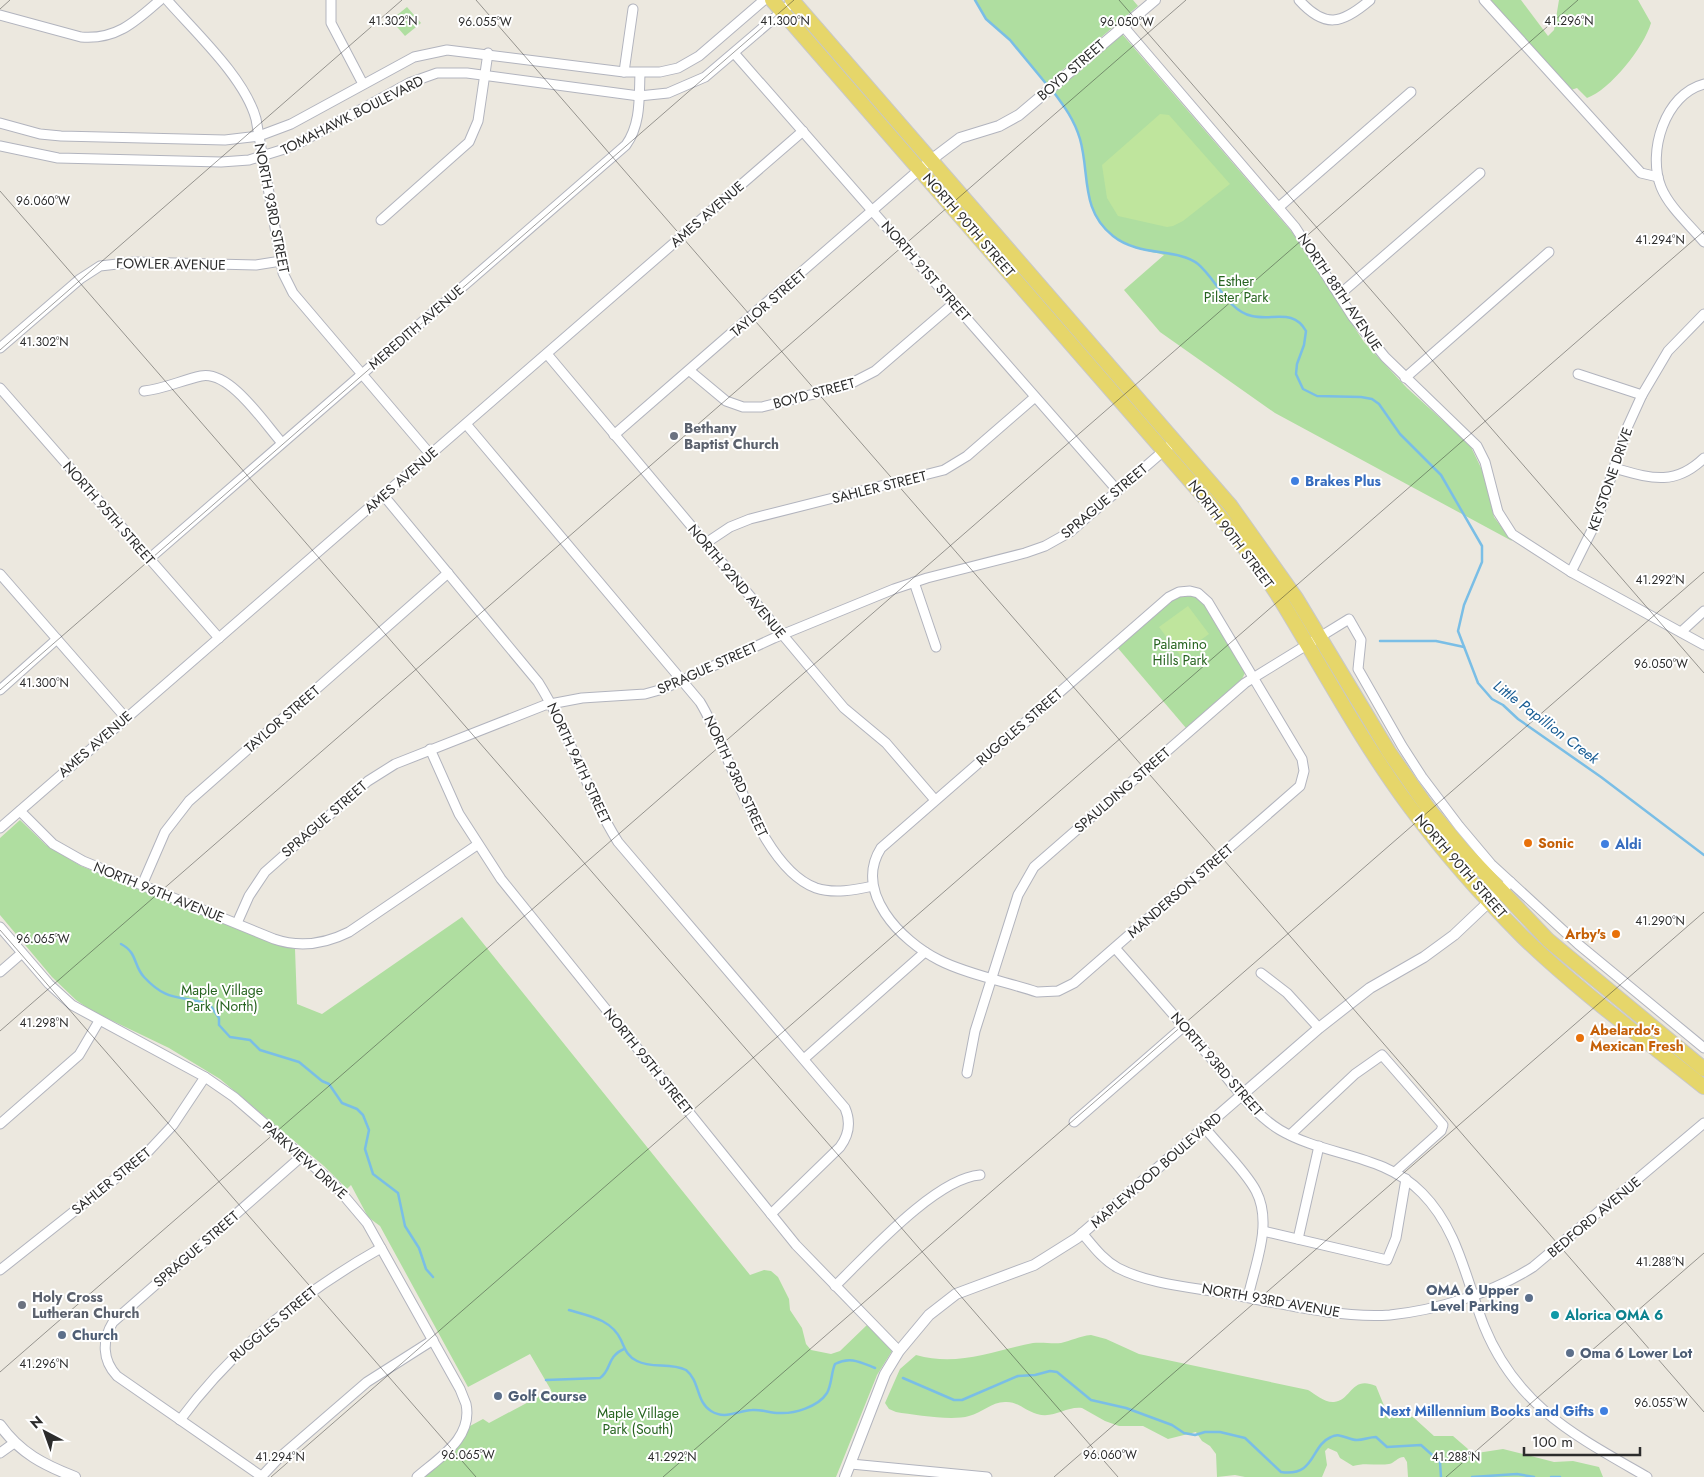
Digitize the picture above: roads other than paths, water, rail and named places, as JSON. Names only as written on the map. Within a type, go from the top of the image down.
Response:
[{"type":"main road","name":"NORTH 90TH STREET","points":[[772,0],[925,164],[1175,441],[1259,543],[1413,788],[1446,831],[1505,887],[1573,962],[1704,1068]]},
{"type":"main road","name":"NORTH 90TH STREET","points":[[793,1],[925,164],[1242,543],[1395,786],[1428,831],[1489,902],[1549,960],[1704,1087]]},
{"type":"street","points":[[0,15],[81,38],[94,39],[113,35],[125,29],[160,0]]},
{"type":"street","name":"NORTH 93RD STREET","points":[[167,0],[243,89],[254,112],[283,273],[293,294],[430,454]]},
{"type":"street","points":[[331,0],[331,23],[362,84]]},
{"type":"street","name":"TOMAHAWK BOULEVARD","points":[[0,124],[40,134],[62,136],[225,140],[258,136],[292,124],[362,84],[425,54],[459,49],[640,74],[660,72],[688,63],[699,56],[764,0]]},
{"type":"street","name":"BOYD STREET","points":[[925,164],[960,138],[1010,121],[1155,0]]},
{"type":"street","points":[[1299,0],[1314,15],[1333,21],[1353,14],[1370,0]]},
{"type":"street","points":[[1484,0],[1640,173],[1658,177]]},
{"type":"street","name":"TOMAHAWK BOULEVARD","points":[[0,146],[58,158],[221,162],[262,158],[294,146],[418,79],[438,73],[454,72],[484,75],[639,96],[668,92],[693,84],[734,53],[793,1]]},
{"type":"street","points":[[624,72],[633,8]]},
{"type":"street","name":"NORTH 88TH AVENUE","points":[[1122,26],[1279,207],[1310,248],[1339,295],[1369,338],[1405,378],[1477,446],[1486,462],[1498,512],[1512,534],[1571,572]]},
{"type":"street","points":[[381,220],[468,142],[478,121],[488,53]]},
{"type":"street","name":"NORTH 91ST STREET","points":[[734,53],[1117,490]]},
{"type":"street","name":"MEREDITH AVENUE","points":[[149,558],[626,145],[635,128],[640,74]]},
{"type":"street","points":[[1704,84],[1687,90],[1669,109],[1659,144],[1656,166],[1660,186],[1669,201],[1704,242]]},
{"type":"street","points":[[1279,207],[1411,92]]},
{"type":"street","name":"AMES AVENUE","points":[[0,828],[125,717],[384,496],[803,131]]},
{"type":"street","name":"TAYLOR STREET","points":[[614,435],[690,371],[925,164]]},
{"type":"street","points":[[1339,295],[1480,173]]},
{"type":"street","points":[[1405,378],[1549,252]]},
{"type":"street","name":"FOWLER AVENUE","points":[[0,348],[80,279],[100,266],[135,262],[256,265],[281,261]]},
{"type":"street","name":"BOYD STREET","points":[[690,371],[726,401],[743,407],[762,407],[846,386],[875,371],[953,304]]},
{"type":"street","name":"KEYSTONE DRIVE","points":[[1571,572],[1597,520],[1627,428],[1642,395],[1668,351],[1704,314]]},
{"type":"street","name":"NORTH 92ND AVENUE","points":[[547,354],[844,708],[886,743],[935,800]]},
{"type":"street","points":[[1578,374],[1642,395]]},
{"type":"street","points":[[144,391],[201,376],[215,376],[232,386],[282,443]]},
{"type":"street","name":"NORTH 95TH STREET","points":[[0,388],[219,638]]},
{"type":"street","name":"SAHLER STREET","points":[[706,543],[730,527],[750,519],[944,470],[967,456],[1035,397]]},
{"type":"street","name":"NORTH 93RD STREET","points":[[466,424],[683,681],[711,719],[765,839],[790,869],[806,884],[820,889],[842,891],[873,886]]},
{"type":"street","name":"SPRAGUE STREET","points":[[237,924],[256,885],[277,860],[368,781],[395,764],[430,749],[552,704],[582,698],[645,694],[683,681],[782,635],[914,582],[1045,546],[1070,532],[1175,441]]},
{"type":"street","points":[[1614,468],[1646,477],[1664,478],[1688,471],[1704,458]]},
{"type":"street","name":"NORTH 94TH STREET","points":[[384,496],[518,656],[552,704],[590,792],[618,842],[842,1102],[849,1121],[847,1135],[840,1147],[771,1214]]},
{"type":"street","points":[[1571,572],[1704,645]]},
{"type":"street","name":"TAYLOR STREET","points":[[142,885],[165,832],[189,801],[448,573]]},
{"type":"street","points":[[0,574],[125,717]]},
{"type":"street","points":[[914,582],[936,647]]},
{"type":"street","name":"RUGGLES STREET","points":[[873,886],[873,867],[881,848],[1169,597],[1179,592],[1192,591],[1208,602],[1254,677]]},
{"type":"street","points":[[1681,632],[1704,611]]},
{"type":"street","name":"SPAULDING STREET","points":[[967,1073],[975,1032],[1018,895],[1034,867],[1254,677],[1350,619],[1362,640],[1358,669],[1402,746],[1422,777],[1491,864],[1505,887]]},
{"type":"street","points":[[0,690],[57,639]]},
{"type":"street","name":"MANDERSON STREET","points":[[992,978],[1037,992],[1058,991],[1074,983],[1295,791],[1303,779],[1302,759],[1254,677]]},
{"type":"street","name":"NORTH 95TH STREET","points":[[430,749],[453,802],[477,845],[501,879],[796,1245],[899,1350]]},
{"type":"street","name":"NORTH 96TH AVENUE","points":[[20,811],[42,835],[64,851],[142,885],[281,941],[313,944],[334,939],[349,932],[477,845]]},
{"type":"street","points":[[873,886],[886,914],[909,939],[926,952],[947,964],[992,978]]},
{"type":"street","points":[[1505,887],[1578,944],[1704,1048]]},
{"type":"street","name":"MAPLEWOOD BOULEVARD","points":[[845,1477],[878,1390],[899,1350],[929,1315],[950,1298],[1034,1265],[1082,1233],[1319,1028],[1370,988],[1444,944],[1469,923],[1505,887]]},
{"type":"street","name":"PARKVIEW DRIVE","points":[[0,927],[63,998],[84,1014],[164,1053],[234,1097],[346,1196],[367,1223],[464,1398],[467,1420],[459,1439],[418,1477]]},
{"type":"street","name":"NORTH 93RD STREET","points":[[1115,948],[1183,1028],[1267,1121],[1290,1135],[1372,1162],[1395,1172],[1406,1179],[1430,1201],[1446,1224],[1487,1332],[1500,1357],[1533,1402],[1569,1432],[1647,1477]]},
{"type":"street","points":[[805,1058],[926,952]]},
{"type":"street","points":[[0,972],[22,953]]},
{"type":"street","points":[[1261,973],[1287,994],[1319,1028]]},
{"type":"street","points":[[0,1124],[79,1054],[99,1022]]},
{"type":"street","points":[[1074,1122],[1183,1028]]},
{"type":"street","points":[[1290,1135],[1356,1074],[1382,1054],[1443,1125],[1441,1131],[1395,1172]]},
{"type":"street","name":"SAHLER STREET","points":[[0,1270],[144,1156],[173,1124],[205,1077]]},
{"type":"street","name":"BEDFORD AVENUE","points":[[1473,1295],[1513,1278],[1543,1260],[1704,1123]]},
{"type":"street","points":[[1205,1128],[1256,1191],[1263,1211],[1263,1231],[1248,1297]]},
{"type":"street","points":[[1298,1239],[1319,1146]]},
{"type":"street","name":"SPRAGUE STREET","points":[[180,1420],[117,1376],[107,1362],[105,1339],[113,1322],[302,1156]]},
{"type":"street","points":[[835,1286],[922,1205],[959,1180],[980,1175]]},
{"type":"street","points":[[1263,1231],[1389,1259],[1396,1238],[1406,1179]]},
{"type":"street","name":"NORTH 93RD AVENUE","points":[[1082,1233],[1107,1260],[1132,1274],[1248,1297],[1339,1312],[1372,1315],[1419,1310],[1473,1295]]},
{"type":"street","name":"RUGGLES STREET","points":[[180,1420],[225,1365],[284,1312],[328,1279],[382,1248]]},
{"type":"street","points":[[180,1420],[261,1477],[279,1458],[367,1382],[433,1340]]},
{"type":"street","points":[[0,1425],[14,1443],[41,1463],[75,1477]]},
{"type":"street","points":[[0,1453],[14,1443]]},
{"type":"street","points":[[851,1464],[987,1477]]},
{"type":"waterway","name":"Little Papillion Creek","points":[[975,0],[986,19],[1010,40],[1048,86]]},
{"type":"waterway","name":"Little Papillion Creek","points":[[1052,90],[1078,132],[1083,152],[1088,191],[1095,215],[1113,236],[1123,243],[1134,247],[1190,259],[1205,270],[1229,301],[1244,313],[1260,317],[1289,317],[1301,324],[1306,331],[1296,374],[1303,389],[1317,396],[1372,399],[1379,404],[1400,434],[1441,475],[1482,546],[1482,562],[1464,605],[1458,631],[1478,683],[1492,699],[1503,705],[1518,719],[1601,777],[1704,855]]},
{"type":"waterway","points":[[1380,641],[1436,641],[1464,647]]},
{"type":"waterway","points":[[121,944],[130,951],[141,973],[153,986],[168,995],[210,1005],[219,1018],[219,1025],[230,1037],[250,1040],[260,1050],[299,1062],[322,1081],[329,1084],[342,1103],[357,1109],[363,1115],[369,1130],[365,1149],[373,1174],[398,1193],[405,1226],[419,1248],[426,1269],[433,1277]]},
{"type":"waterway","points":[[569,1310],[599,1319],[611,1327],[617,1333],[629,1355],[637,1361],[649,1365],[674,1366],[686,1370],[694,1380],[706,1407],[721,1415],[752,1410],[779,1413],[805,1409],[818,1402],[827,1393],[835,1364],[850,1360],[875,1368]]},
{"type":"waterway","points":[[546,1380],[600,1378],[604,1375],[614,1356],[624,1349]]},
{"type":"waterway","points":[[903,1378],[954,1400],[962,1400],[1018,1376],[1035,1375],[1050,1371],[1057,1372],[1091,1400],[1126,1408],[1172,1425],[1184,1433],[1195,1435],[1205,1432],[1220,1432],[1245,1438],[1281,1472],[1301,1470],[1311,1460],[1324,1441],[1338,1435],[1353,1440],[1376,1437],[1387,1447],[1421,1445],[1440,1462],[1441,1477]]},
{"type":"waterway","points":[[1472,1477],[1517,1474],[1534,1477]]},
{"type":"waterway","points":[[1551,1477],[1560,1477]]},
{"type":"place","name":"Bethany Baptist Church","points":[[674,436]]},
{"type":"place","name":"Brakes Plus","points":[[1295,481]]},
{"type":"place","name":"Sonic","points":[[1528,843]]},
{"type":"place","name":"Aldi","points":[[1605,844]]},
{"type":"place","name":"Arby's","points":[[1616,934]]},
{"type":"place","name":"Abelardo's Mexican Fresh","points":[[1580,1038]]},
{"type":"place","name":"OMA 6 Upper Level Parking","points":[[1529,1298]]},
{"type":"place","name":"Holy Cross Lutheran Church","points":[[22,1305]]},
{"type":"place","name":"Alorica OMA 6","points":[[1555,1315]]},
{"type":"place","name":"Church","points":[[62,1335]]},
{"type":"place","name":"Oma 6 Lower Lot","points":[[1570,1353]]},
{"type":"place","name":"Golf Course","points":[[498,1396]]},
{"type":"place","name":"Next Millennium Books and Gifts","points":[[1604,1411]]},
{"type":"park label","name":"Esther Pilster Park","points":[[1236,290]]},
{"type":"park label","name":"Palamino Hills Park","points":[[1180,652]]},
{"type":"park label","name":"Maple Village Park (North)","points":[[222,998]]},
{"type":"park label","name":"Maple Village Park (South)","points":[[638,1422]]}]
